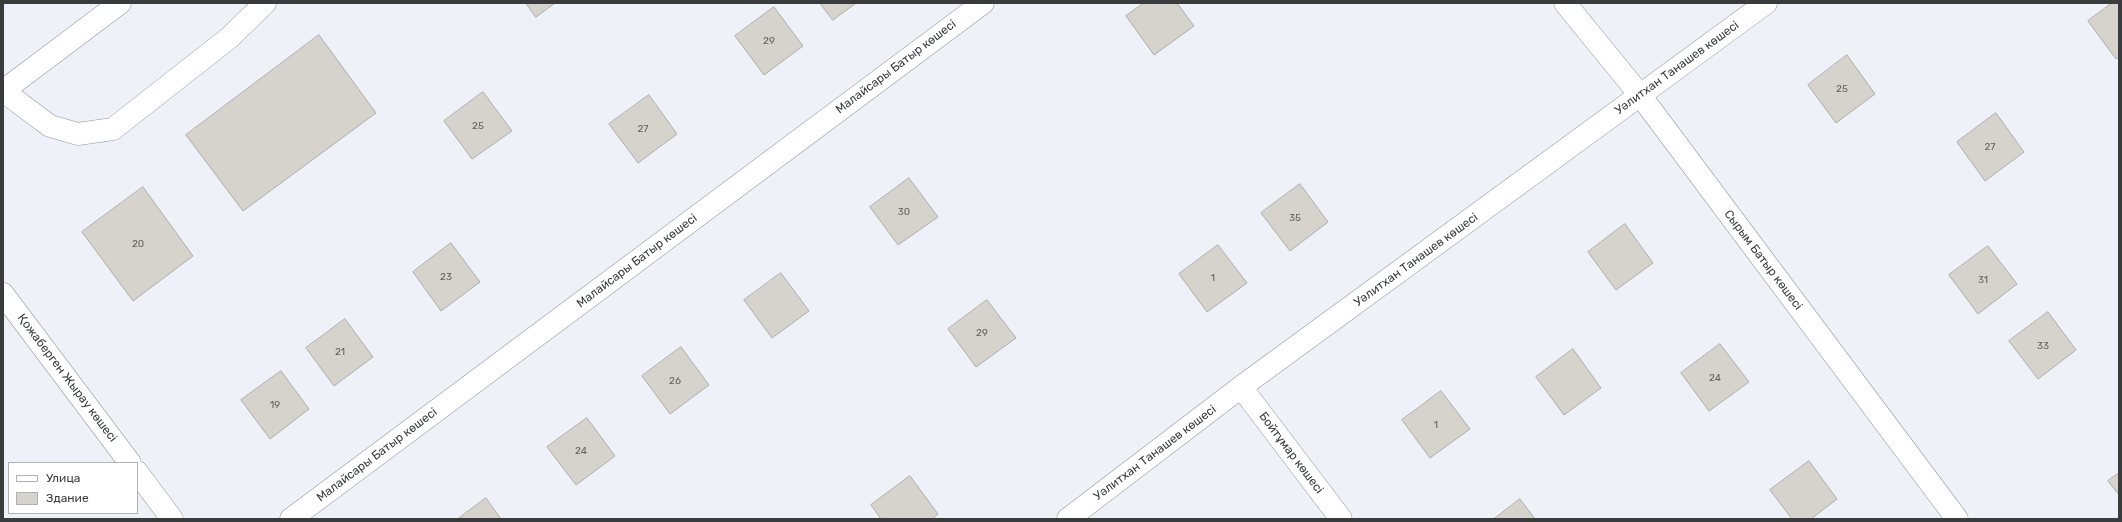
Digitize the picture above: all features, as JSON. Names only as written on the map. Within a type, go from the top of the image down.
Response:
[{"type":"street","points":[[120,3],[3,91],[50,126],[78,134],[113,129],[229,38],[265,3]]},
{"type":"street","name":"Малайсары Батыр көшесі","points":[[291,519],[982,3]]},
{"type":"street","name":"Сырым Батыр көшесі","points":[[1565,3],[1640,95],[1957,519]]},
{"type":"street","name":"Уәлитхан Танашев көшесі","points":[[1068,519],[1241,387],[1766,3]]},
{"type":"street","name":"Қожаберген Жырау көшесі","points":[[3,294],[129,462]]},
{"type":"street","name":"Бойтұмар көшесі","points":[[1241,387],[1341,519]]},
{"type":"street","points":[[138,473],[172,519]]},
{"type":"building","points":[[526,3],[555,3],[536,17]]},
{"type":"building","points":[[820,3],[856,3],[833,20]]},
{"type":"building","points":[[1144,3],[1177,3],[1194,26],[1154,55],[1126,16]]},
{"type":"building","points":[[2112,3],[2119,3],[2119,57],[2116,59],[2088,21]]},
{"type":"building","points":[[774,7],[803,46],[764,75],[735,36]]},
{"type":"building","points":[[319,35],[376,113],[243,211],[186,135]]},
{"type":"building","points":[[1847,55],[1875,94],[1836,123],[1808,85]]},
{"type":"building","points":[[483,92],[512,131],[472,159],[444,121]]},
{"type":"building","points":[[649,95],[677,134],[638,163],[609,124]]},
{"type":"building","points":[[1996,113],[2024,152],[1985,181],[1957,142]]},
{"type":"building","points":[[909,178],[938,217],[898,245],[870,207]]},
{"type":"building","points":[[1300,184],[1328,222],[1290,251],[1261,213]]},
{"type":"building","points":[[143,187],[193,256],[133,301],[82,232]]},
{"type":"building","points":[[1625,224],[1653,263],[1616,290],[1588,252]]},
{"type":"building","points":[[451,243],[480,282],[441,311],[413,272]]},
{"type":"building","points":[[1218,245],[1247,283],[1207,312],[1179,274]]},
{"type":"building","points":[[1988,246],[2017,284],[1978,314],[1949,275]]},
{"type":"building","points":[[781,273],[809,311],[772,338],[744,300]]},
{"type":"building","points":[[987,300],[1016,338],[976,367],[948,329]]},
{"type":"building","points":[[2048,312],[2076,350],[2038,379],[2009,341]]},
{"type":"building","points":[[345,319],[373,357],[334,386],[306,348]]},
{"type":"building","points":[[1720,344],[1749,382],[1709,411],[1681,373]]},
{"type":"building","points":[[681,347],[709,385],[670,414],[642,376]]},
{"type":"building","points":[[1573,349],[1601,388],[1564,415],[1536,377]]},
{"type":"building","points":[[281,371],[309,409],[270,439],[241,400]]},
{"type":"building","points":[[1441,391],[1470,429],[1430,458],[1402,420]]},
{"type":"building","points":[[587,418],[615,456],[576,485],[547,447]]},
{"type":"building","points":[[1809,461],[1837,499],[1811,519],[1792,519],[1770,490]]},
{"type":"building","points":[[2119,473],[2119,495],[2108,481]]},
{"type":"building","points":[[910,476],[938,514],[932,519],[881,519],[871,505]]},
{"type":"building","points":[[486,498],[501,519],[458,519]]},
{"type":"building","points":[[1520,499],[1535,519],[1494,519]]}]
